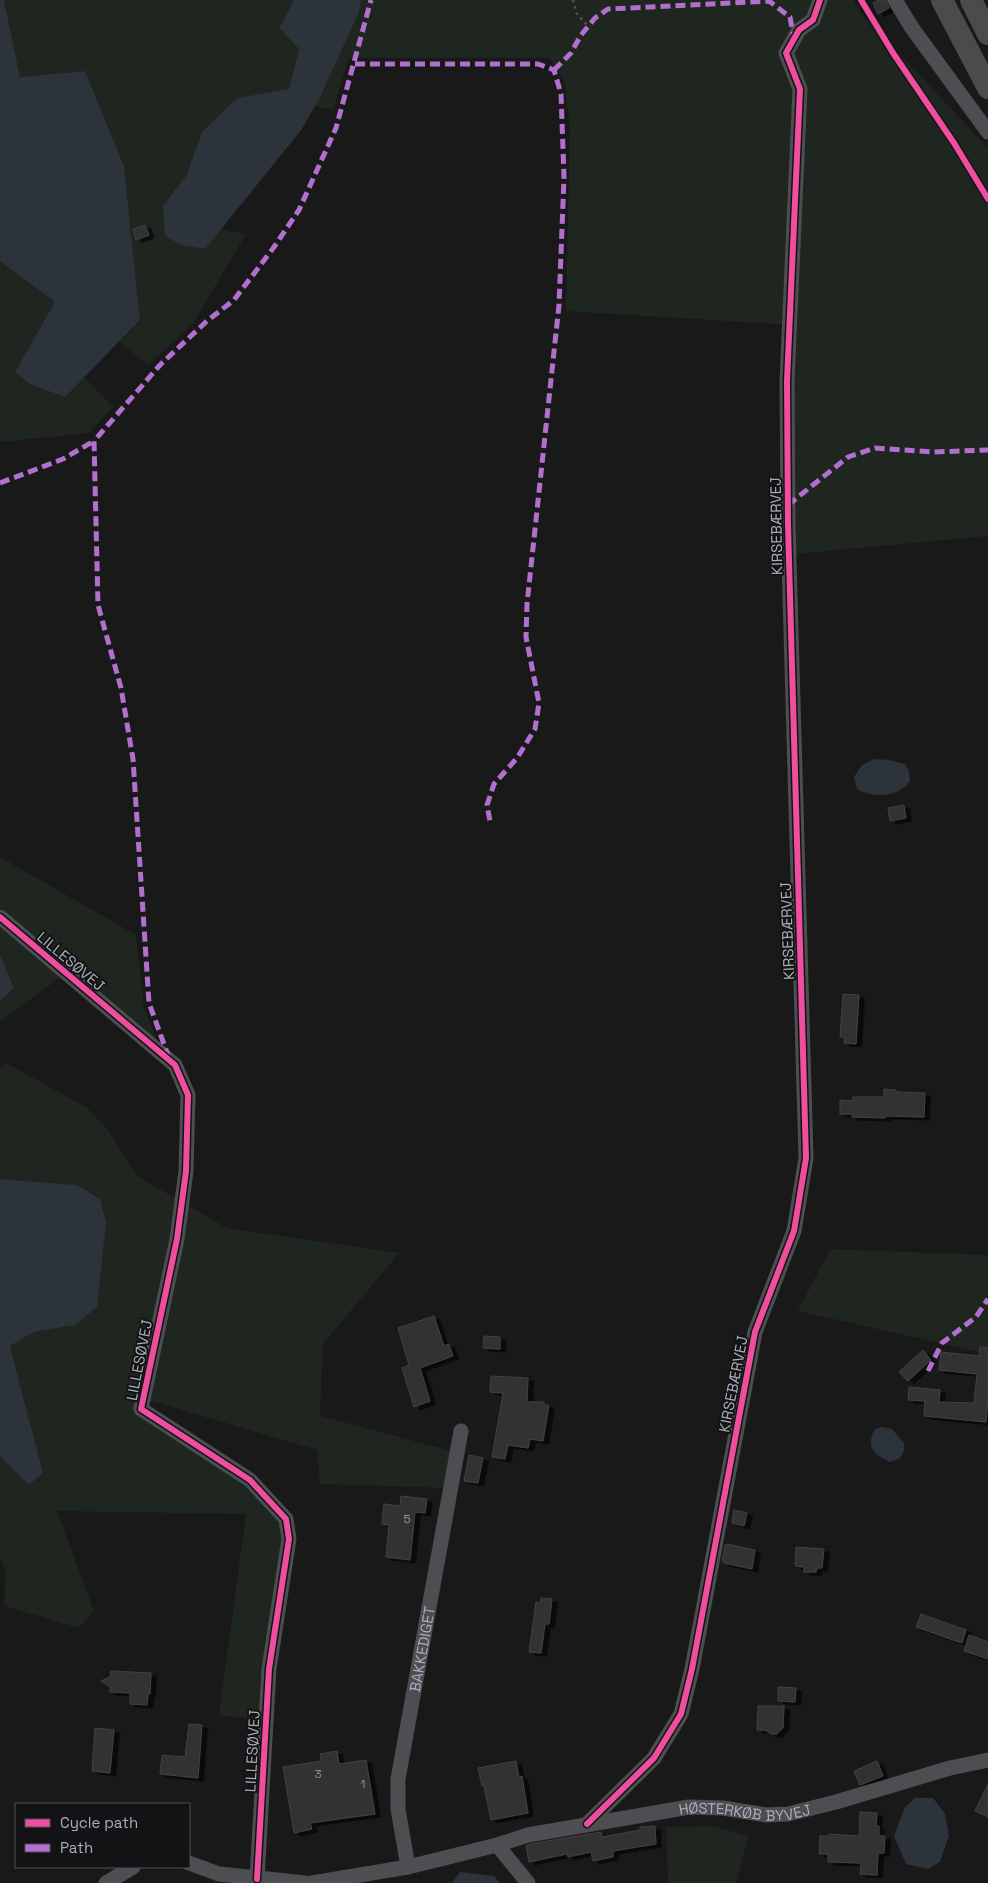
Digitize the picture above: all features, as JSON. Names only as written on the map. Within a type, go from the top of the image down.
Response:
[{"type":"highway","points":[[942,0],[988,88]]},
{"type":"highway","points":[[971,0],[988,34]]},
{"type":"street","name":"KIRSEBÆRVEJ","points":[[587,1824],[654,1758],[681,1714],[692,1669],[755,1332],[794,1231],[806,1158],[788,525],[787,381],[800,88],[786,53],[799,30],[814,20],[820,0]]},
{"type":"street","points":[[895,0],[912,28],[988,132]]},
{"type":"street","name":"LILLESØVEJ","points":[[0,917],[175,1065],[188,1095],[186,1171],[177,1240],[141,1409],[250,1480],[286,1519],[289,1539],[269,1669],[257,1880]]},
{"type":"street","name":"BAKKEDIGET","points":[[408,1867],[398,1809],[398,1779],[461,1431]]},
{"type":"street","name":"HØSTERKØB BYVEJ","points":[[312,1883],[408,1867],[498,1845],[528,1835],[689,1808],[723,1808],[766,1815],[788,1814],[836,1802],[950,1768],[988,1760]]},
{"type":"street","points":[[498,1845],[528,1883]]},
{"type":"street","points":[[190,1863],[219,1874],[257,1880],[304,1883]]},
{"type":"street","points":[[106,1883],[131,1868]]},
{"type":"path","points":[[573,0],[577,14],[588,26]]},
{"type":"shaded area","points":[[0,0],[4,0],[20,77],[85,71],[124,166],[140,320],[65,397],[30,384],[15,372],[55,302],[0,261]]},
{"type":"shaded area","points":[[4,0],[294,0],[279,28],[299,49],[289,89],[273,93],[202,132],[186,176],[163,204],[205,249],[219,229],[246,234],[192,325],[148,365],[119,342],[140,320],[124,166],[85,71],[20,77]]},
{"type":"shaded area","points":[[294,0],[361,0],[359,12],[321,95],[302,129],[205,249],[181,245],[165,236],[163,205],[186,176],[202,132],[237,98],[289,89],[299,49],[279,28]]},
{"type":"shaded area","points":[[361,0],[854,0],[860,12],[988,148],[988,536],[794,554],[794,325],[566,311],[570,128],[564,80],[549,58],[349,58],[333,110],[314,106],[359,12]]},
{"type":"shaded area","points":[[0,261],[55,302],[64,397],[84,377],[113,407],[89,433],[0,442]]},
{"type":"shaded area","points":[[874,759],[905,764],[909,771],[910,781],[899,790],[885,795],[870,794],[857,789],[854,777],[862,765]]},
{"type":"shaded area","points":[[0,857],[136,935],[144,1008],[158,1043],[0,908]]},
{"type":"shaded area","points":[[0,924],[61,977],[0,1021],[0,1001],[14,988],[0,955]]},
{"type":"shaded area","points":[[0,955],[14,988],[0,1001]]},
{"type":"shaded area","points":[[6,1063],[86,1107],[108,1130],[137,1176],[227,1228],[399,1253],[323,1344],[320,1416],[452,1451],[446,1488],[320,1484],[317,1450],[138,1397],[133,1412],[247,1484],[281,1521],[284,1540],[262,1720],[219,1715],[246,1514],[57,1511],[94,1611],[79,1628],[4,1606],[6,1573],[0,1558],[0,1456],[29,1485],[43,1473],[10,1346],[34,1332],[75,1325],[77,1185],[0,1179],[0,1067]]},
{"type":"shaded area","points":[[0,1179],[77,1185],[100,1199],[106,1223],[97,1307],[75,1325],[34,1332],[10,1346],[43,1473],[29,1485],[0,1456]]},
{"type":"shaded area","points":[[830,1249],[988,1255],[988,1354],[798,1311]]},
{"type":"shaded area","points":[[882,1427],[892,1429],[904,1443],[904,1451],[900,1458],[890,1462],[875,1453],[871,1445],[875,1429]]},
{"type":"shaded area","points":[[915,1798],[933,1798],[945,1814],[949,1836],[940,1862],[928,1869],[906,1864],[894,1836],[905,1807]]},
{"type":"shaded area","points":[[713,1826],[748,1836],[736,1883],[668,1883],[666,1827]]},
{"type":"shaded area","points":[[460,1872],[494,1876],[500,1883],[452,1883]]},
{"type":"building","points":[[879,0],[886,0],[889,8],[878,14],[873,3]]},
{"type":"building","points":[[145,225],[149,235],[136,240],[133,229]]},
{"type":"building","points":[[904,805],[906,818],[890,821],[888,808]]},
{"type":"building","points":[[843,994],[859,995],[856,1044],[844,1043],[845,1037],[840,1037]]},
{"type":"building","points":[[884,1089],[896,1090],[896,1092],[925,1093],[924,1117],[852,1117],[852,1114],[840,1114],[840,1100],[853,1101],[853,1097],[884,1097]]},
{"type":"building","points":[[434,1316],[444,1346],[449,1344],[453,1356],[420,1368],[430,1401],[414,1407],[402,1368],[409,1365],[398,1328]]},
{"type":"building","points":[[484,1336],[500,1337],[500,1349],[483,1348]]},
{"type":"building","points":[[980,1347],[988,1348],[986,1422],[924,1416],[925,1401],[908,1400],[909,1387],[940,1390],[939,1402],[974,1403],[977,1374],[939,1370],[941,1352],[979,1356]]},
{"type":"building","points":[[923,1350],[931,1360],[908,1381],[899,1372]]},
{"type":"building","points":[[491,1376],[528,1378],[527,1402],[544,1402],[544,1405],[549,1405],[543,1441],[530,1439],[528,1448],[508,1445],[505,1459],[492,1457],[503,1393],[490,1392]]},
{"type":"building","points":[[469,1455],[483,1458],[478,1483],[464,1481]]},
{"type":"building","points":[[401,1496],[427,1499],[425,1513],[415,1512],[410,1560],[386,1557],[389,1525],[382,1524],[384,1504],[400,1506]]},
{"type":"building","points":[[734,1510],[747,1513],[744,1526],[732,1523]]},
{"type":"building","points":[[725,1545],[755,1550],[752,1569],[722,1561]]},
{"type":"building","points":[[796,1547],[824,1549],[822,1568],[817,1568],[816,1572],[804,1572],[804,1567],[795,1566]]},
{"type":"building","points":[[541,1598],[552,1599],[549,1624],[545,1624],[541,1653],[529,1652],[536,1602],[540,1603]]},
{"type":"building","points":[[921,1614],[966,1630],[962,1643],[916,1627]]},
{"type":"building","points":[[969,1635],[988,1642],[988,1659],[964,1651]]},
{"type":"building","points":[[111,1671],[151,1673],[150,1694],[148,1694],[147,1705],[130,1704],[130,1693],[110,1692],[110,1687],[101,1681],[110,1677]]},
{"type":"building","points":[[778,1687],[796,1688],[795,1702],[778,1701]]},
{"type":"building","points":[[758,1706],[784,1706],[783,1728],[777,1734],[771,1734],[765,1730],[757,1730]]},
{"type":"building","points":[[189,1724],[202,1725],[198,1778],[160,1774],[162,1755],[185,1757]]},
{"type":"building","points":[[95,1728],[114,1730],[110,1773],[92,1771]]},
{"type":"building","points":[[337,1751],[339,1764],[366,1760],[375,1814],[310,1823],[312,1829],[294,1833],[283,1767],[321,1761],[320,1754]]},
{"type":"building","points":[[516,1761],[519,1777],[522,1776],[528,1813],[491,1820],[478,1768]]},
{"type":"building","points":[[877,1761],[883,1776],[860,1785],[854,1771]]},
{"type":"building","points":[[988,1784],[988,1817],[975,1811]]},
{"type":"building","points":[[860,1812],[877,1813],[876,1826],[879,1826],[879,1836],[885,1836],[884,1853],[878,1853],[877,1875],[860,1874],[861,1863],[828,1862],[828,1854],[819,1854],[820,1836],[829,1836],[829,1834],[859,1836]]},
{"type":"building","points":[[655,1826],[656,1844],[613,1851],[613,1857],[593,1861],[591,1852],[568,1857],[567,1854],[529,1862],[526,1846],[530,1844],[601,1832],[602,1837],[640,1830],[640,1827]]},
{"type":"marked path","points":[[169,1058],[149,1003],[133,759],[121,688],[98,605],[94,441],[160,365],[207,321],[234,300],[299,210],[336,128],[371,0]]},
{"type":"marked path","points":[[554,70],[571,53],[581,35],[595,18],[608,9],[769,1],[790,17],[794,39]]},
{"type":"marked path","points":[[355,64],[538,64],[554,70],[561,94],[564,177],[559,305],[527,604],[526,637],[539,703],[535,729],[517,758],[494,784],[487,805],[490,821]]},
{"type":"marked path","points":[[0,483],[63,459],[94,441]]},
{"type":"marked path","points":[[788,505],[848,457],[875,448],[934,452],[988,450]]},
{"type":"marked path","points":[[928,1371],[942,1343],[976,1317],[988,1299]]},
{"type":"cycle path","points":[[587,1824],[654,1758],[681,1714],[692,1669],[755,1332],[794,1231],[806,1158],[788,525],[787,381],[800,89],[786,53],[799,30],[813,20],[820,0]]},
{"type":"cycle path","points":[[861,0],[893,53],[954,143],[988,199]]},
{"type":"cycle path","points":[[0,917],[175,1065],[188,1095],[186,1171],[177,1239],[141,1409],[250,1480],[286,1519],[289,1539],[269,1669],[257,1879]]}]
